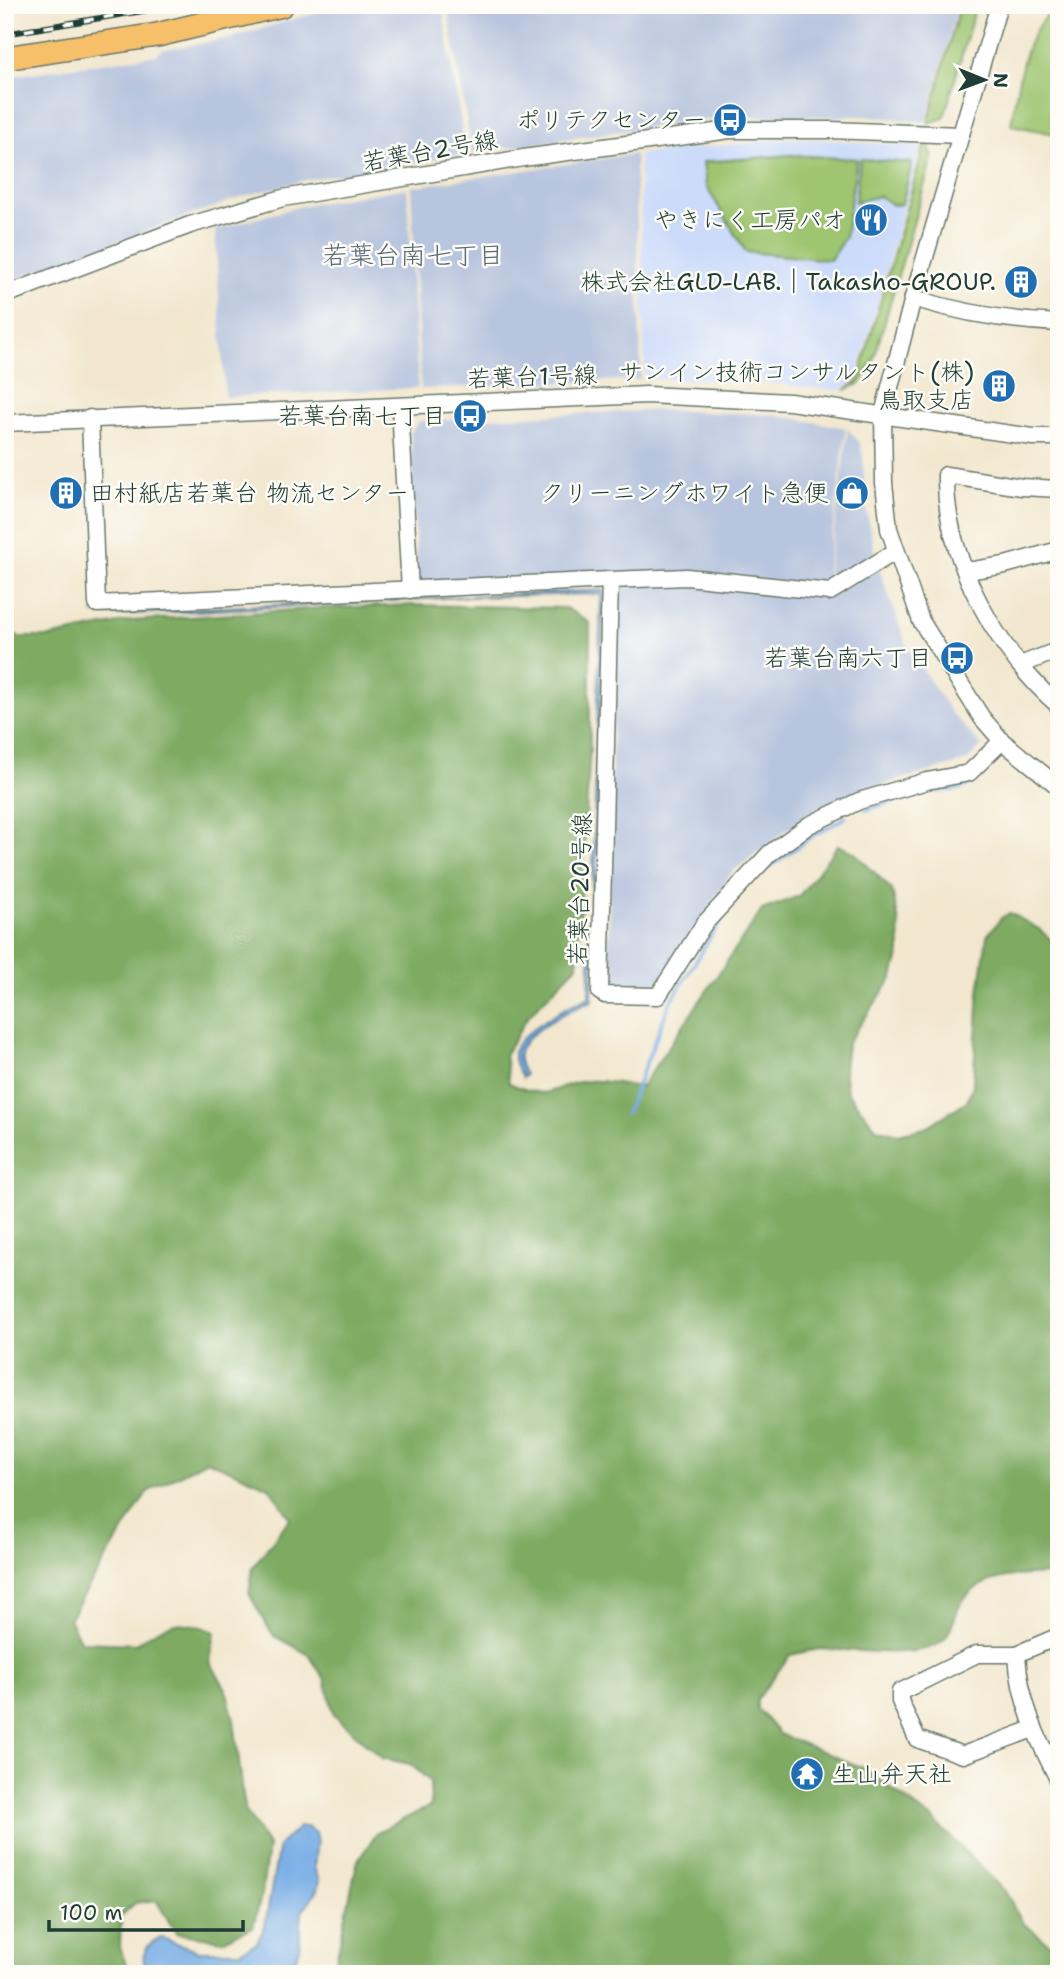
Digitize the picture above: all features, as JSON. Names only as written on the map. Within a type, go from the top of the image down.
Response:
[{"type":"highway","points":[[5,58],[158,35],[282,5]]},
{"type":"street","points":[[999,5],[913,298],[883,414],[884,483],[889,530],[920,621],[982,718],[1002,741],[1059,787]]},
{"type":"street","name":"若葉台2号線","points":[[5,295],[190,225],[283,198],[523,158],[730,130],[830,130],[961,135]]},
{"type":"street","points":[[913,298],[966,313],[1020,322],[1059,323]]},
{"type":"street","name":"若葉台1号線","points":[[5,423],[647,396],[790,402],[1032,437],[1059,437]]},
{"type":"street","points":[[400,406],[410,590]]},
{"type":"street","points":[[90,418],[97,604],[687,577],[831,592],[896,551]]},
{"type":"street","points":[[1059,489],[1022,487],[946,475],[955,536],[967,571],[1001,641],[1059,706]]},
{"type":"street","points":[[967,571],[1006,565],[1059,550]]},
{"type":"street","name":"若葉台20号線","points":[[610,580],[599,982],[600,992],[604,995],[657,996],[663,993],[704,924],[733,890],[770,853],[809,825],[859,801],[927,781],[970,773],[1002,741]]},
{"type":"street","points":[[1020,665],[1059,650]]},
{"type":"street","points":[[1033,1729],[963,1755],[917,1739],[900,1701],[900,1692],[977,1654],[1017,1654],[1059,1636]]},
{"type":"street","points":[[1017,1654],[1018,1676],[1033,1729],[1059,1781]]},
{"type":"shaded area","points":[[342,5],[442,5],[466,154],[304,180],[241,197],[5,282],[5,77],[156,55],[162,50],[231,38]]},
{"type":"shaded area","points":[[447,5],[958,5],[926,122],[867,116],[741,117],[676,123],[472,153]]},
{"type":"shaded area","points":[[795,138],[921,146],[856,380],[842,390],[826,390],[749,380],[645,379],[639,154]]},
{"type":"shaded area","points":[[635,154],[641,379],[421,389],[411,187]]},
{"type":"shaded area","points":[[407,188],[418,388],[225,397],[215,230],[301,206]]},
{"type":"shaded area","points":[[661,410],[776,415],[846,428],[825,588],[773,581],[426,584],[417,577],[411,432],[419,421]]},
{"type":"shaded area","points":[[848,429],[859,442],[863,456],[865,503],[876,560],[826,589]]},
{"type":"shaded area","points":[[879,569],[908,648],[953,715],[982,746],[967,761],[853,793],[823,806],[791,826],[732,872],[654,988],[608,989],[615,594],[622,584],[679,583],[826,597]]},
{"type":"green space","points":[[960,5],[976,5],[944,118],[928,123]]},
{"type":"green space","points":[[1059,5],[1059,135],[1011,125],[1029,43],[1047,15]]},
{"type":"green space","points":[[924,146],[929,147],[933,155],[873,362],[861,383],[845,390],[858,381]]},
{"type":"green space","points":[[791,155],[857,159],[845,237],[830,260],[746,252],[706,186],[703,162]]},
{"type":"green space","points":[[860,159],[912,163],[902,204],[893,205],[879,196],[855,202]]},
{"type":"green space","points":[[414,605],[566,608],[590,623],[590,748],[577,966],[528,1016],[505,1055],[509,1083],[544,1093],[574,1083],[593,1081],[641,1087],[762,910],[799,896],[838,845],[854,852],[892,890],[899,922],[900,952],[893,977],[847,1044],[844,1069],[847,1092],[876,1128],[898,1134],[925,1128],[967,1101],[973,1085],[979,991],[987,936],[1001,918],[1010,913],[1039,929],[1059,947],[1059,1574],[1004,1578],[979,1586],[968,1594],[960,1605],[944,1640],[928,1648],[899,1652],[822,1649],[790,1655],[757,1700],[757,1708],[779,1734],[863,1768],[931,1818],[1005,1891],[1023,1923],[1059,1951],[1059,1974],[333,1974],[357,1863],[377,1832],[431,1806],[430,1781],[410,1764],[382,1758],[334,1715],[325,1679],[308,1654],[274,1636],[249,1593],[253,1567],[290,1518],[269,1487],[207,1460],[147,1492],[69,1619],[81,1642],[136,1644],[156,1631],[183,1623],[215,1632],[210,1662],[226,1689],[234,1720],[245,1810],[268,1846],[262,1893],[253,1927],[223,1940],[176,1933],[156,1900],[135,1903],[121,1916],[120,1947],[129,1974],[5,1974],[5,629],[19,637],[49,637],[129,621],[323,608]]},
{"type":"water","points":[[604,590],[592,1001],[552,1021],[525,1042],[519,1056],[525,1075],[522,1078],[514,1059],[518,1044],[546,1020],[589,998],[601,594],[463,597],[118,615],[92,613]]},
{"type":"water","points":[[299,1827],[307,1827],[315,1833],[317,1841],[314,1867],[319,1881],[317,1890],[302,1912],[299,1948],[291,1974],[146,1974],[145,1952],[150,1944],[162,1938],[199,1951],[241,1951],[257,1943],[265,1926],[279,1845]]},
{"type":"waterway","points":[[866,810],[914,794],[959,789],[971,784]]},
{"type":"waterway","points":[[760,874],[811,837],[846,817]]},
{"type":"waterway","points":[[626,1114],[669,1005],[727,910]]},
{"type":"railway","points":[[5,34],[178,5]]},
{"type":"place","name":"ポリテクセンター","points":[[730,120]]},
{"type":"place","name":"やきにく工房パオ","points":[[871,220]]},
{"type":"place","name":"株式会社GLD-LAB.｜Takasho-GROUP.","points":[[1021,282]]},
{"type":"place","name":"サンイン技術コンサルタント(株) 鳥取支店","points":[[999,386]]},
{"type":"place","name":"若葉台南七丁目","points":[[470,416]]},
{"type":"place","name":"田村紙店若葉台 物流センター","points":[[66,493]]},
{"type":"place","name":"クリーニングホワイト急便","points":[[852,493]]},
{"type":"place","name":"若葉台南六丁目","points":[[957,658]]},
{"type":"place","name":"生山弁天社","points":[[807,1774]]},
{"type":"district","name":"若葉台南七丁目","points":[[413,254]]}]
